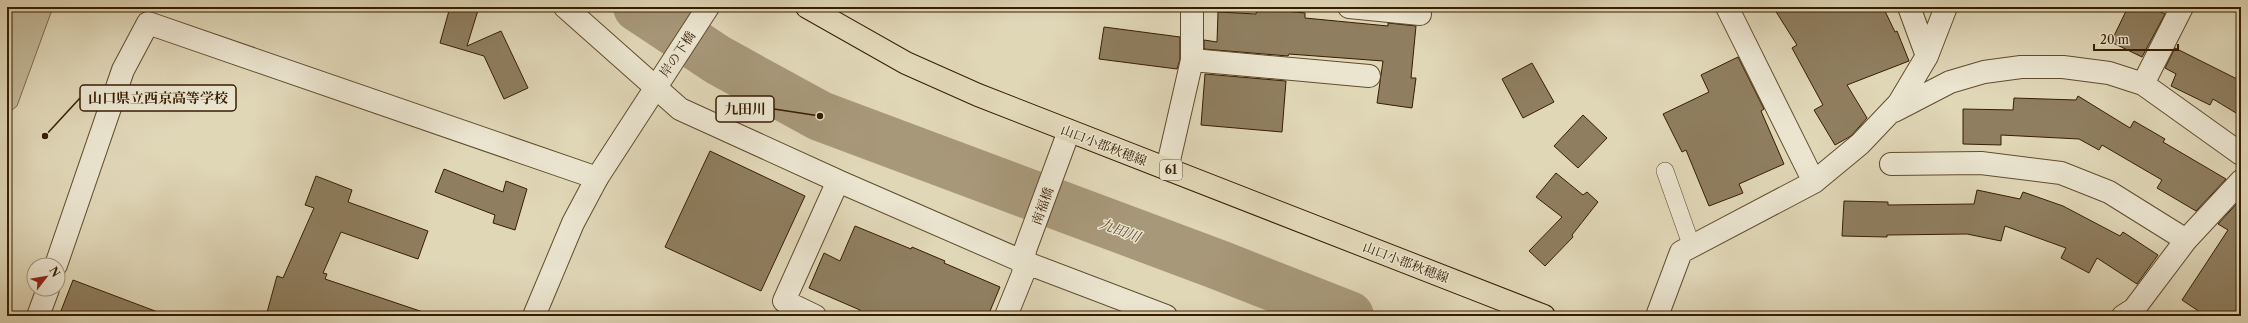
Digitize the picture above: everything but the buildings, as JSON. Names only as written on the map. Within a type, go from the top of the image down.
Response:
[{"type":"main road","name":"山口小郡秋穂線","points":[[807,7],[906,63],[978,95],[1544,316]]},
{"type":"street","points":[[565,7],[656,85],[680,109],[838,181],[1024,256],[1166,316]]},
{"type":"street","name":"岸の下橋","points":[[534,316],[573,223],[597,178],[708,7]]},
{"type":"street","points":[[1167,169],[1192,60],[1192,7]]},
{"type":"street","points":[[1349,7],[1420,14]]},
{"type":"street","points":[[1727,7],[1814,182]]},
{"type":"street","points":[[1910,7],[1927,56]]},
{"type":"street","points":[[1657,316],[1682,252],[1814,182],[1860,144],[1899,103],[1927,56],[1946,7]]},
{"type":"street","points":[[2143,84],[2182,7]]},
{"type":"street","points":[[59,257],[122,70],[148,23],[597,178]]},
{"type":"street","points":[[1192,60],[1370,76]]},
{"type":"street","points":[[1889,113],[1950,82],[1984,72],[2021,67],[2063,67],[2109,73],[2143,84],[2241,154]]},
{"type":"street","name":"南福橋","points":[[1006,316],[1023,274],[1024,256],[1069,131]]},
{"type":"street","points":[[1891,164],[1981,163],[2061,173],[2109,192],[2186,240]]},
{"type":"street","points":[[2123,316],[2134,309],[2186,240],[2241,180]]},
{"type":"street","points":[[815,316],[784,301],[838,181]]},
{"type":"street","points":[[38,316],[45,297]]},
{"type":"lane","points":[[1665,171],[1692,247]]},
{"type":"shaded area","points":[[7,7],[53,7],[17,106],[7,114]]},
{"type":"waterway","name":"九田川","points":[[638,7],[718,60],[820,116],[1219,265],[1349,316]]},
{"type":"place","name":"九田川","points":[[820,116]]},
{"type":"place","name":"山口県立西京高等学校","points":[[45,136]]}]
